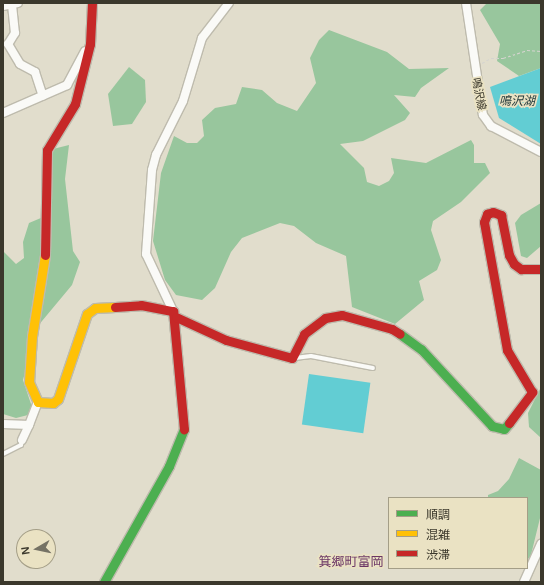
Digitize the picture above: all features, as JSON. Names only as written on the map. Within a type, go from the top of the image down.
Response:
[{"type":"street","points":[[22,440],[38,402],[28,372],[45,255],[47,150],[75,104],[90,44],[92,3]]},
{"type":"street","points":[[104,582],[169,466],[185,427],[174,341],[175,314],[146,254],[152,170],[156,155],[183,101],[202,38],[229,3]]},
{"type":"street","name":"鳴沢線","points":[[466,3],[483,115],[491,126],[541,152]]},
{"type":"street","points":[[11,5],[15,33],[8,44],[20,64],[35,72],[43,96]]},
{"type":"street","points":[[3,113],[67,85],[90,44]]},
{"type":"street","points":[[38,402],[53,403],[58,399],[90,311],[120,305],[158,306],[226,340],[292,358],[304,334],[325,318],[342,314],[392,329],[421,349],[492,426],[504,429],[532,392],[527,379],[507,350],[484,222],[488,214],[498,212],[501,215],[508,255],[514,264],[521,269],[541,269]]},
{"type":"street","points":[[3,424],[29,425]]},
{"type":"street","points":[[524,582],[541,544]]},
{"type":"lane","points":[[292,358],[311,356],[373,368]]},
{"type":"lane","points":[[3,454],[20,445],[22,440]]},
{"type":"path","points":[[478,66],[491,58],[503,58],[527,50],[541,51]]},
{"type":"green space","points":[[487,3],[541,3],[541,68],[519,76],[497,61],[500,44],[480,10]]},
{"type":"green space","points":[[329,30],[387,52],[409,69],[449,68],[421,88],[415,97],[394,95],[410,113],[405,120],[363,141],[340,144],[364,168],[367,182],[379,186],[389,181],[394,173],[391,158],[426,163],[471,140],[474,145],[474,163],[485,163],[490,173],[461,202],[433,221],[431,230],[441,260],[437,270],[419,281],[424,300],[395,324],[352,307],[346,256],[316,243],[294,226],[280,223],[242,238],[231,252],[215,288],[202,300],[176,295],[165,280],[153,241],[161,173],[174,136],[187,143],[197,143],[204,136],[202,120],[215,108],[236,104],[242,87],[262,90],[277,103],[297,111],[316,83],[310,58],[319,40]]},
{"type":"green space","points":[[129,67],[145,80],[146,102],[132,124],[113,126],[108,94]]},
{"type":"green space","points":[[69,145],[65,179],[73,251],[80,262],[72,285],[37,327],[23,380],[32,407],[28,415],[16,418],[3,414],[3,251],[16,264],[24,258],[23,242],[29,223],[48,215],[53,149]]},
{"type":"green space","points":[[541,203],[541,246],[527,258],[521,256],[515,223],[521,215]]},
{"type":"green space","points":[[541,387],[541,438],[529,427],[528,413]]},
{"type":"green space","points":[[519,458],[541,470],[541,514],[530,559],[528,558],[528,497],[488,497],[488,495],[498,491],[509,479]]},
{"type":"water","name":"鳴沢湖","points":[[541,68],[541,144],[499,118],[490,87]]},
{"type":"water","points":[[309,374],[370,383],[363,433],[302,425]]},
{"type":"traffic: fast","points":[[400,334],[421,349],[492,426],[504,429],[509,423]]},
{"type":"traffic: fast","points":[[104,582],[169,466],[184,429]]},
{"type":"traffic: slow","points":[[45,255],[32,336],[29,382],[38,402],[53,403],[58,399],[87,314],[95,308],[115,307]]},
{"type":"traffic: jam","points":[[45,255],[47,150],[75,104],[90,44],[92,3]]},
{"type":"traffic: jam","points":[[509,423],[532,392],[507,350],[484,222],[487,214],[493,212],[501,215],[509,255],[514,264],[521,269],[541,269]]},
{"type":"traffic: jam","points":[[115,307],[141,305],[173,311],[184,429]]},
{"type":"traffic: jam","points":[[176,317],[226,340],[292,358],[304,334],[325,318],[342,315],[392,329],[400,334]]},
{"type":"district","name":"箕郷町富岡","points":[[351,562]]}]
